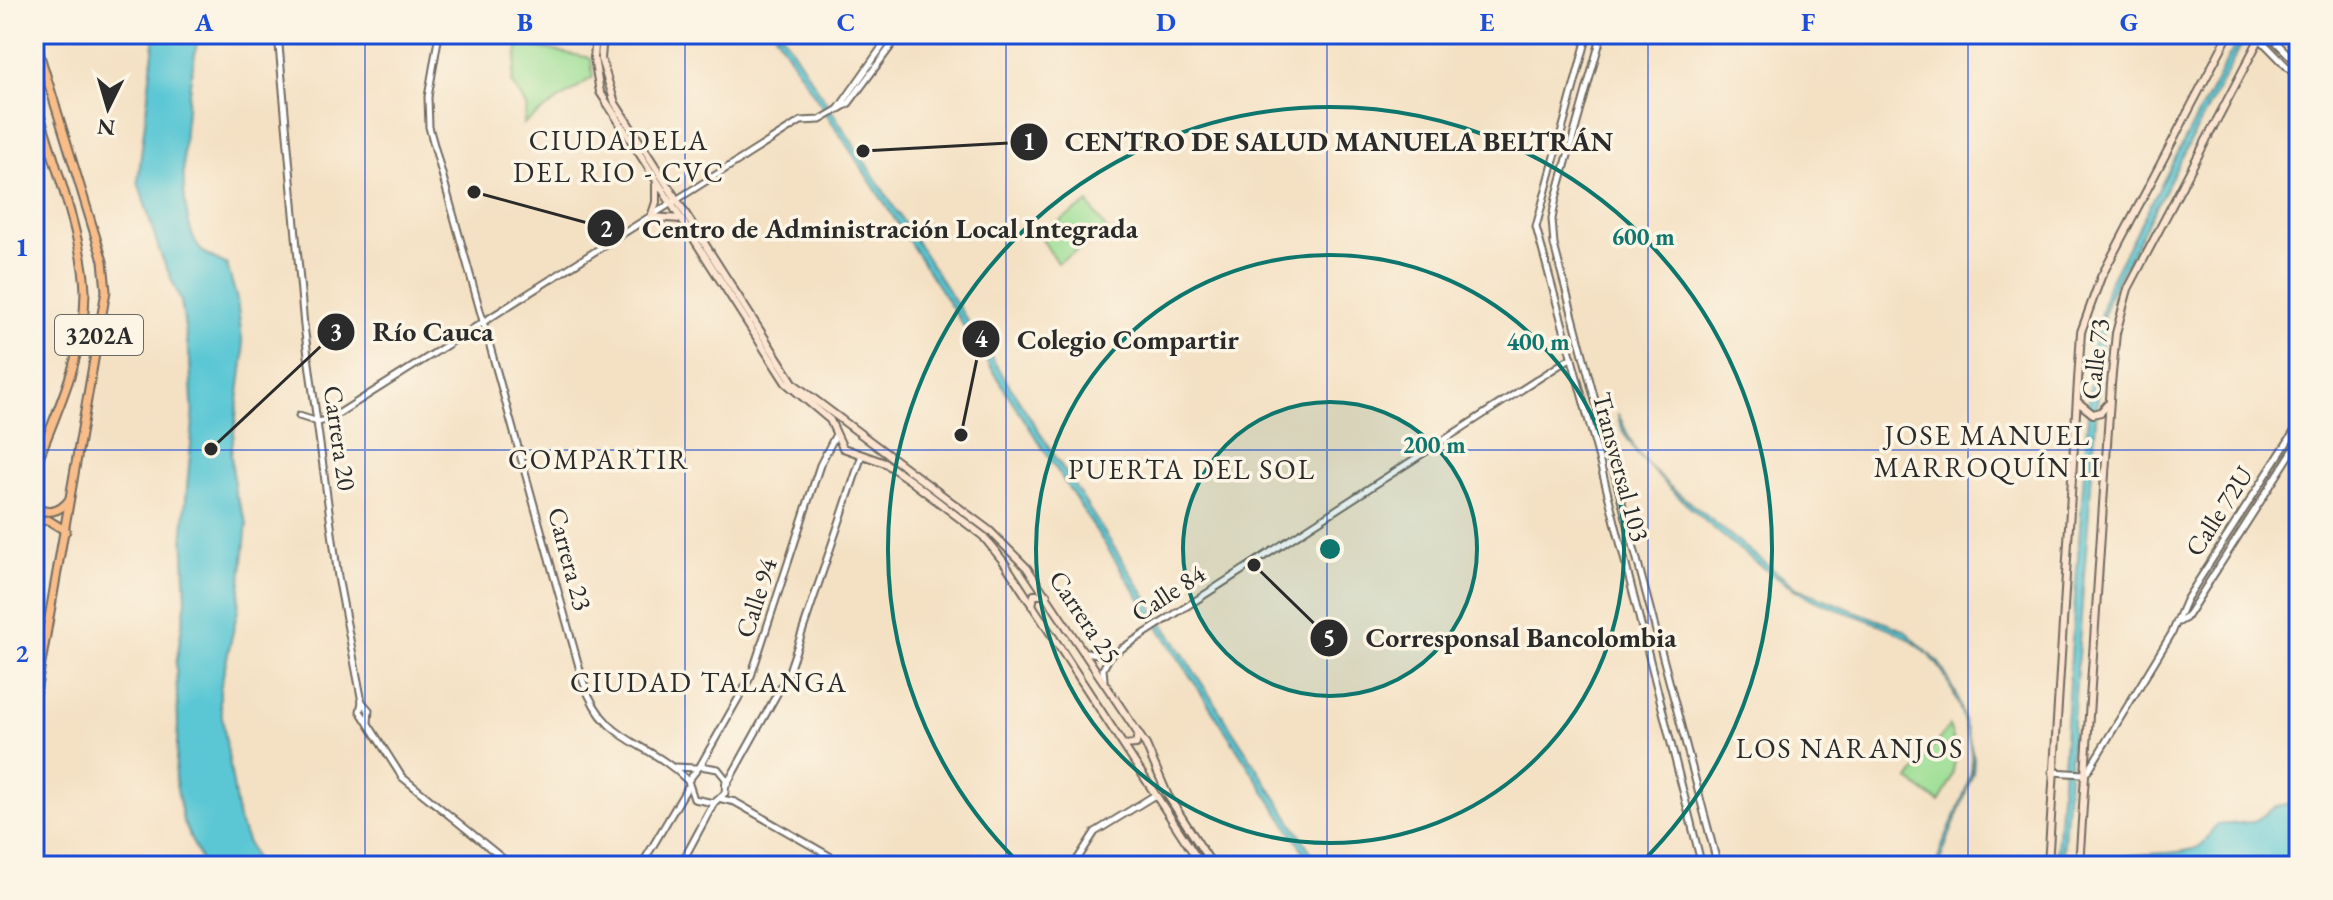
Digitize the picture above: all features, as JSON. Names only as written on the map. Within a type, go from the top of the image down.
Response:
[{"type":"main road","points":[[596,34],[594,58],[600,92],[654,178],[674,202],[681,219],[786,383],[828,418],[835,434],[843,426],[852,428]]},
{"type":"main road","points":[[603,34],[601,59],[608,89],[674,202],[794,384],[852,428]]},
{"type":"main road","name":"Calle 73","points":[[2048,866],[2081,332],[2089,304],[2229,34]]},
{"type":"main road","name":"Calle 73","points":[[2079,866],[2081,774],[2116,333],[2128,289],[2262,35]]},
{"type":"main road","name":"3202A","points":[[34,36],[103,261],[106,291],[34,704]]},
{"type":"main road","name":"3202A","points":[[34,95],[82,263],[85,292],[73,369],[34,470]]},
{"type":"main road","points":[[654,178],[656,202],[651,217],[681,219]]},
{"type":"main road","points":[[2077,398],[2083,409],[2093,414],[2101,412],[2110,398]]},
{"type":"main road","name":"Carrera 25","points":[[852,428],[1000,540],[1049,597],[1138,732],[1168,796],[1213,866]]},
{"type":"main road","name":"Carrera 25","points":[[835,434],[843,448],[894,469],[983,536],[1202,866]]},
{"type":"main road","points":[[863,455],[868,447],[866,440]]},
{"type":"main road","points":[[34,505],[48,512],[58,511],[70,499]]},
{"type":"main road","points":[[34,522],[48,520],[66,531]]},
{"type":"main road","points":[[1033,609],[1034,595],[1043,593],[1049,597]]},
{"type":"main road","points":[[1121,742],[1134,745],[1138,732]]},
{"type":"street","name":"Carrera 20","points":[[278,34],[304,326],[339,589],[362,702],[360,711],[402,777],[512,866]]},
{"type":"street","name":"Carrera 23","points":[[439,34],[428,97],[429,127],[590,703],[616,733],[674,766],[688,784]]},
{"type":"street","points":[[838,109],[891,34]]},
{"type":"street","points":[[299,416],[318,422],[330,419],[801,121],[820,120],[838,109],[861,91],[900,34]]},
{"type":"street","name":"Transversal 103","points":[[1588,34],[1536,227],[1583,398],[1702,866]]},
{"type":"street","name":"Transversal 103","points":[[1602,34],[1556,198],[1552,229],[1718,866]]},
{"type":"street","points":[[2262,35],[2299,65]]},
{"type":"street","points":[[2262,35],[2299,79]]},
{"type":"street","points":[[1571,96],[1576,101],[1584,96]]},
{"type":"street","points":[[1565,115],[1574,110],[1579,119]]},
{"type":"street","name":"Calle 84","points":[[1110,656],[1572,357]]},
{"type":"street","points":[[1583,398],[1591,403],[1596,395]]},
{"type":"street","points":[[1591,430],[1596,423],[1604,427]]},
{"type":"street","name":"Calle 72U","points":[[2081,774],[2178,622],[2183,605],[2299,424]]},
{"type":"street","name":"Calle 94","points":[[698,767],[751,676],[824,455],[835,434]]},
{"type":"street","name":"Calle 72U","points":[[2178,622],[2186,618],[2299,441]]},
{"type":"street","name":"Calle 94","points":[[726,786],[788,674],[863,455]]},
{"type":"street","points":[[1086,652],[1110,656],[1103,669],[1104,679]]},
{"type":"street","name":"Carrera 23","points":[[674,766],[698,767]]},
{"type":"street","points":[[641,866],[698,767],[718,769],[735,802]]},
{"type":"street","points":[[2054,772],[2081,774]]},
{"type":"street","points":[[688,784],[700,803],[714,803]]},
{"type":"street","points":[[680,866],[726,786]]},
{"type":"street","points":[[1073,866],[1095,832],[1155,795]]},
{"type":"street","points":[[721,798],[735,802],[847,866]]},
{"type":"street","points":[[1694,831],[1700,833],[1708,828]]},
{"type":"street","points":[[1697,843],[1702,838],[1712,840]]},
{"type":"green space","points":[[519,44],[591,58],[593,77],[523,124],[527,108],[512,82]]},
{"type":"green space","points":[[1088,203],[1108,232],[1057,263],[1039,234]]},
{"type":"green space","points":[[1949,726],[1954,746],[1954,765],[1949,784],[1939,802],[1909,780]]},
{"type":"water","points":[[155,34],[199,34],[190,82],[184,144],[186,205],[191,230],[200,249],[227,265],[237,300],[244,355],[231,455],[235,493],[247,523],[238,609],[220,689],[220,704],[239,822],[258,866],[203,866],[183,821],[175,778],[178,725],[176,665],[186,600],[183,532],[193,422],[190,361],[181,301],[160,253],[138,182]]},
{"type":"water","points":[[775,34],[782,34],[1320,866],[1313,866]]},
{"type":"water","points":[[2241,34],[2247,34],[2111,292],[2104,313],[2062,866],[2056,866],[2093,346],[2108,285]]},
{"type":"water","points":[[1618,414],[1633,445],[1624,433]]},
{"type":"water","points":[[1651,468],[1796,588],[1904,630],[1939,663],[1956,693],[1962,715],[1944,674],[1922,649],[1888,628],[1831,607],[1794,589],[1691,509]]},
{"type":"water","points":[[1968,737],[1974,758],[1973,773],[1938,866],[1940,851],[1971,772]]},
{"type":"water","points":[[2299,800],[2299,866],[2101,866],[2123,857],[2196,848],[2218,825],[2253,822],[2276,807]]},
{"type":"place","name":"CENTRO DE SALUD MANUELA BELTRÁN","points":[[863,151]]},
{"type":"place","name":"Centro de Administración Local Integrada","points":[[474,192]]},
{"type":"place","name":"Colegio Compartir","points":[[961,435]]},
{"type":"place","name":"Río Cauca","points":[[211,449]]},
{"type":"place","name":"Corresponsal Bancolombia","points":[[1254,565]]},
{"type":"district","name":"CIUDADELA DEL RIO - CVC","points":[[619,156]]},
{"type":"district","name":"JOSE MANUEL MARROQUÍN II","points":[[1988,451]]},
{"type":"district","name":"COMPARTIR","points":[[599,459]]},
{"type":"district","name":"PUERTA DEL SOL","points":[[1192,469]]},
{"type":"district","name":"CIUDAD TALANGA","points":[[709,682]]},
{"type":"district","name":"LOS NARANJOS","points":[[1850,748]]}]
